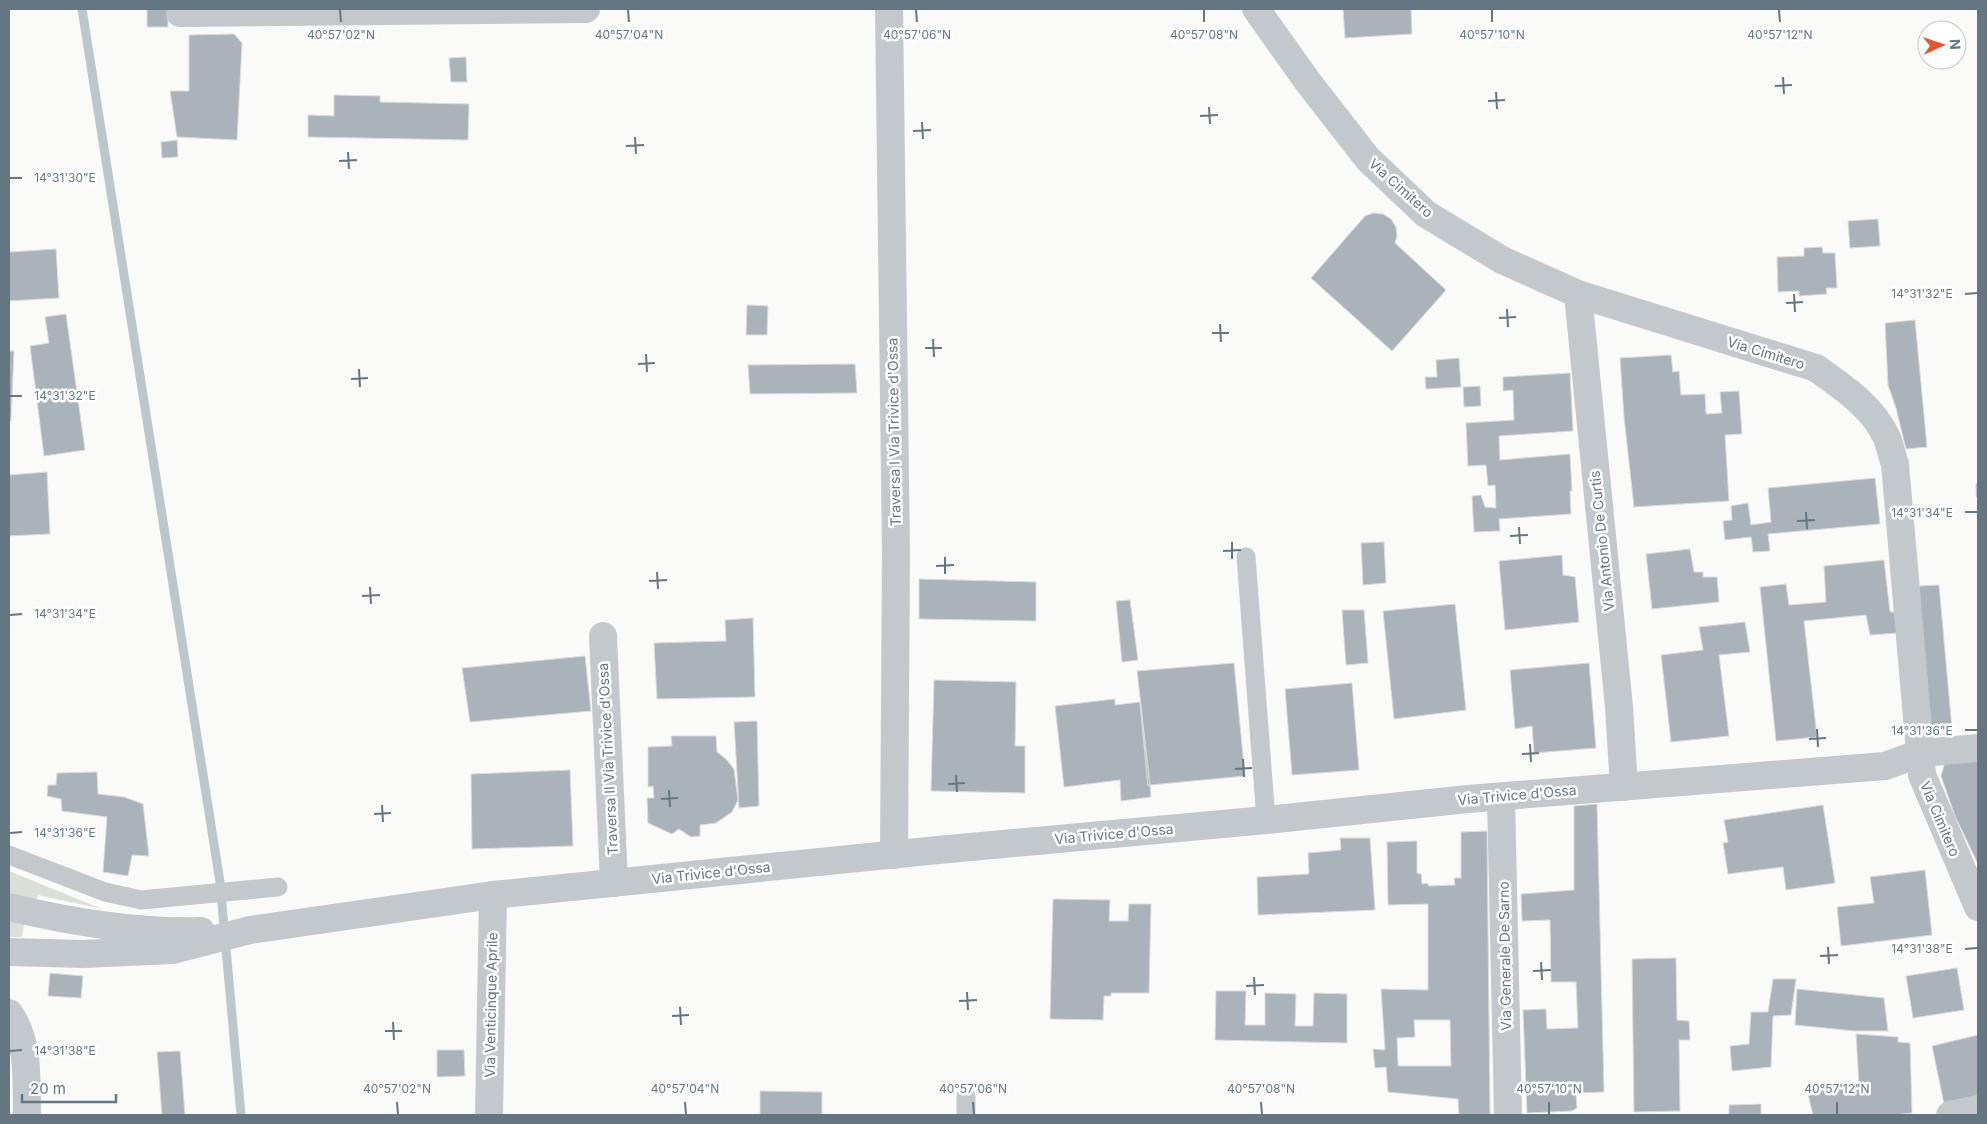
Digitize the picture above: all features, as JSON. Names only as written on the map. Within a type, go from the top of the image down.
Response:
[{"type":"street","points":[[180,13],[586,9]]},
{"type":"street","name":"Traversa I Via Trivice d'Ossa","points":[[889,9],[896,554],[894,855]]},
{"type":"street","name":"Via Cimitero","points":[[1256,9],[1308,82],[1368,159],[1426,214],[1502,260],[1578,294],[1816,368],[1845,388],[1868,410],[1887,438],[1895,464],[1922,775],[1978,907]]},
{"type":"street","name":"Via Antonio De Curtis","points":[[1578,294],[1619,707],[1624,787]]},
{"type":"street","name":"Traversa II Via Trivice d'Ossa","points":[[603,636],[614,883]]},
{"type":"street","name":"Via Trivice d'Ossa","points":[[172,941],[492,895],[1501,797],[1885,766],[1921,753],[1978,748]]},
{"type":"street","name":"Via Generale De Sarno","points":[[1501,797],[1508,1115]]},
{"type":"street","name":"Via Venticinque Aprile","points":[[489,1115],[492,895]]},
{"type":"street","points":[[9,907],[172,941]]},
{"type":"street","points":[[9,952],[83,954],[172,941]]},
{"type":"street","points":[[9,1013],[15,1022],[26,1056],[27,1115]]},
{"type":"street","points":[[1950,1115],[1978,1109]]},
{"type":"lane","points":[[1246,557],[1266,820]]},
{"type":"lane","points":[[9,855],[105,892],[142,900],[278,887]]},
{"type":"lane","points":[[966,1096],[966,1115]]},
{"type":"shaded area","points":[[9,871],[102,909],[38,895],[36,901],[9,894]]},
{"type":"shaded area","points":[[9,921],[24,924],[22,937],[9,937]]},
{"type":"building","points":[[147,9],[168,9],[168,27],[147,27]]},
{"type":"building","points":[[1343,9],[1411,9],[1412,34],[1345,38]]},
{"type":"building","points":[[234,34],[242,43],[237,140],[177,137],[170,91],[189,91],[189,35]]},
{"type":"building","points":[[466,57],[467,82],[451,82],[449,58]]},
{"type":"building","points":[[334,95],[380,96],[380,102],[469,104],[468,140],[308,137],[308,115],[334,116]]},
{"type":"building","points":[[177,140],[178,157],[162,158],[161,142]]},
{"type":"building","points":[[1373,213],[1383,214],[1391,219],[1396,227],[1397,236],[1395,243],[1446,290],[1392,351],[1311,278],[1365,216]]},
{"type":"building","points":[[1878,219],[1880,246],[1850,248],[1848,221]]},
{"type":"building","points":[[1822,247],[1823,253],[1835,253],[1837,288],[1826,288],[1827,294],[1799,296],[1799,291],[1778,292],[1777,257],[1804,256],[1804,248]]},
{"type":"building","points":[[56,249],[59,298],[9,301],[9,252]]},
{"type":"building","points":[[747,305],[768,306],[767,335],[746,335]]},
{"type":"building","points":[[66,314],[85,450],[44,456],[30,346],[49,343],[45,317]]},
{"type":"building","points":[[1915,320],[1927,447],[1906,449],[1888,385],[1885,323]]},
{"type":"building","points":[[9,351],[14,351],[11,421],[9,421]]},
{"type":"building","points":[[1671,355],[1673,372],[1679,371],[1681,395],[1705,394],[1706,414],[1722,413],[1720,392],[1739,391],[1742,434],[1725,435],[1729,501],[1634,507],[1624,417],[1620,358]]},
{"type":"building","points":[[1459,358],[1461,387],[1426,389],[1425,377],[1437,377],[1436,360]]},
{"type":"building","points":[[855,364],[857,393],[750,394],[748,365]]},
{"type":"building","points":[[1570,373],[1573,431],[1499,436],[1500,460],[1570,454],[1571,514],[1499,519],[1500,531],[1474,532],[1472,496],[1481,495],[1485,507],[1496,508],[1495,485],[1488,486],[1486,465],[1468,466],[1466,423],[1514,420],[1513,390],[1503,391],[1503,377]]},
{"type":"building","points":[[1480,386],[1481,406],[1464,407],[1463,387]]},
{"type":"building","points":[[47,472],[50,534],[9,536],[9,475]]},
{"type":"building","points":[[1875,478],[1880,524],[1768,534],[1770,551],[1753,552],[1751,537],[1725,540],[1723,521],[1732,520],[1731,506],[1748,503],[1751,525],[1771,522],[1768,488]]},
{"type":"building","points":[[1978,483],[1978,497],[1976,497],[1976,484]]},
{"type":"building","points":[[1384,542],[1386,583],[1363,585],[1361,543]]},
{"type":"building","points":[[1690,549],[1694,572],[1703,572],[1703,577],[1717,577],[1719,602],[1652,609],[1646,554]]},
{"type":"building","points":[[1562,555],[1563,575],[1575,577],[1579,622],[1505,630],[1499,561]]},
{"type":"building","points":[[1884,560],[1890,612],[1894,612],[1898,633],[1870,635],[1866,615],[1804,621],[1817,737],[1776,741],[1760,587],[1786,584],[1789,605],[1826,602],[1824,566]]},
{"type":"building","points":[[919,579],[1036,582],[1036,621],[919,619]]},
{"type":"building","points":[[1939,585],[1952,729],[1929,730],[1919,586]]},
{"type":"building","points":[[1130,600],[1138,660],[1122,662],[1116,601]]},
{"type":"building","points":[[1455,604],[1466,710],[1394,719],[1383,611]]},
{"type":"building","points":[[1342,610],[1364,610],[1368,663],[1346,665]]},
{"type":"building","points":[[753,618],[755,697],[657,699],[654,643],[726,641],[725,620]]},
{"type":"building","points":[[1745,622],[1750,652],[1719,655],[1729,736],[1671,742],[1661,655],[1703,650],[1699,627]]},
{"type":"building","points":[[585,656],[591,711],[470,722],[462,668]]},
{"type":"building","points":[[1234,663],[1245,776],[1150,785],[1137,671]]},
{"type":"building","points":[[1589,663],[1596,748],[1534,753],[1532,726],[1515,729],[1510,670]]},
{"type":"building","points":[[934,680],[1016,682],[1015,746],[1025,746],[1025,793],[931,791]]},
{"type":"building","points":[[1352,683],[1359,770],[1292,775],[1285,689]]},
{"type":"building","points":[[1115,699],[1115,705],[1140,702],[1148,786],[1150,785],[1151,797],[1121,801],[1120,780],[1064,787],[1055,706]]},
{"type":"building","points":[[1140,702],[1150,785],[1148,786]]},
{"type":"building","points":[[757,721],[759,806],[739,808],[734,722]]},
{"type":"building","points":[[671,736],[716,736],[717,752],[734,769],[738,800],[732,812],[716,823],[700,825],[700,836],[691,837],[679,829],[672,834],[648,823],[647,798],[654,798],[653,786],[648,787],[648,747],[672,746]]},
{"type":"building","points":[[1978,760],[1978,864],[1955,816],[1941,776],[1945,762]]},
{"type":"building","points":[[570,770],[573,846],[472,849],[471,774]]},
{"type":"building","points":[[97,772],[98,794],[124,797],[143,804],[149,856],[132,855],[128,876],[103,872],[107,817],[62,811],[61,799],[47,796],[48,785],[56,785],[57,773]]},
{"type":"building","points":[[1597,804],[1604,1092],[1576,1093],[1577,1108],[1572,1111],[1527,1113],[1523,1010],[1546,1009],[1547,1029],[1578,1028],[1576,982],[1551,982],[1550,920],[1522,921],[1521,894],[1574,890],[1574,806]]},
{"type":"building","points":[[1823,805],[1835,883],[1786,890],[1783,867],[1728,874],[1723,843],[1728,842],[1724,820]]},
{"type":"building","points":[[1487,831],[1490,1115],[1459,1115],[1458,1099],[1388,1092],[1386,1067],[1375,1068],[1373,1049],[1385,1050],[1381,989],[1428,990],[1428,904],[1388,905],[1387,842],[1417,841],[1417,873],[1421,874],[1422,884],[1427,883],[1429,886],[1455,885],[1454,878],[1461,878],[1461,832]],"holes":[[[1414,1020],[1450,1020],[1451,1066],[1398,1066],[1397,1038],[1415,1037]]]},
{"type":"building","points":[[1340,838],[1370,838],[1375,910],[1258,915],[1257,877],[1309,874],[1308,853],[1341,850]]},
{"type":"building","points":[[1925,870],[1932,935],[1841,946],[1837,907],[1874,903],[1870,877]]},
{"type":"building","points":[[1053,899],[1110,900],[1109,921],[1128,921],[1129,904],[1151,904],[1149,993],[1111,993],[1111,996],[1104,996],[1103,1020],[1050,1019]]},
{"type":"building","points":[[1676,958],[1677,1020],[1689,1021],[1690,1040],[1679,1040],[1680,1111],[1634,1112],[1632,959]]},
{"type":"building","points":[[1957,968],[1964,1010],[1913,1018],[1906,976]]},
{"type":"building","points":[[50,973],[83,976],[81,998],[48,996]]},
{"type":"building","points":[[1773,979],[1796,979],[1791,1015],[1773,1016],[1771,1067],[1732,1071],[1730,1046],[1749,1044],[1751,1012],[1768,1012]]},
{"type":"building","points":[[1797,989],[1884,998],[1888,1031],[1855,1031],[1795,1025]]},
{"type":"building","points":[[1216,991],[1246,991],[1245,1025],[1265,1025],[1265,993],[1296,994],[1295,1026],[1313,1026],[1314,993],[1347,994],[1347,1043],[1215,1040]]},
{"type":"building","points":[[1856,1034],[1898,1037],[1898,1042],[1910,1043],[1912,1113],[1894,1115],[1813,1115],[1807,1090],[1859,1085]]},
{"type":"building","points":[[1978,1035],[1978,1097],[1944,1104],[1932,1046]]},
{"type":"building","points":[[437,1050],[464,1050],[465,1076],[437,1077]]},
{"type":"building","points":[[180,1051],[185,1115],[162,1115],[157,1052]]},
{"type":"building","points":[[760,1091],[822,1092],[822,1115],[760,1115]]},
{"type":"building","points":[[1761,1104],[1761,1115],[1729,1115],[1729,1105]]},
{"type":"waterway","points":[[82,9],[220,882],[241,1115]]}]
